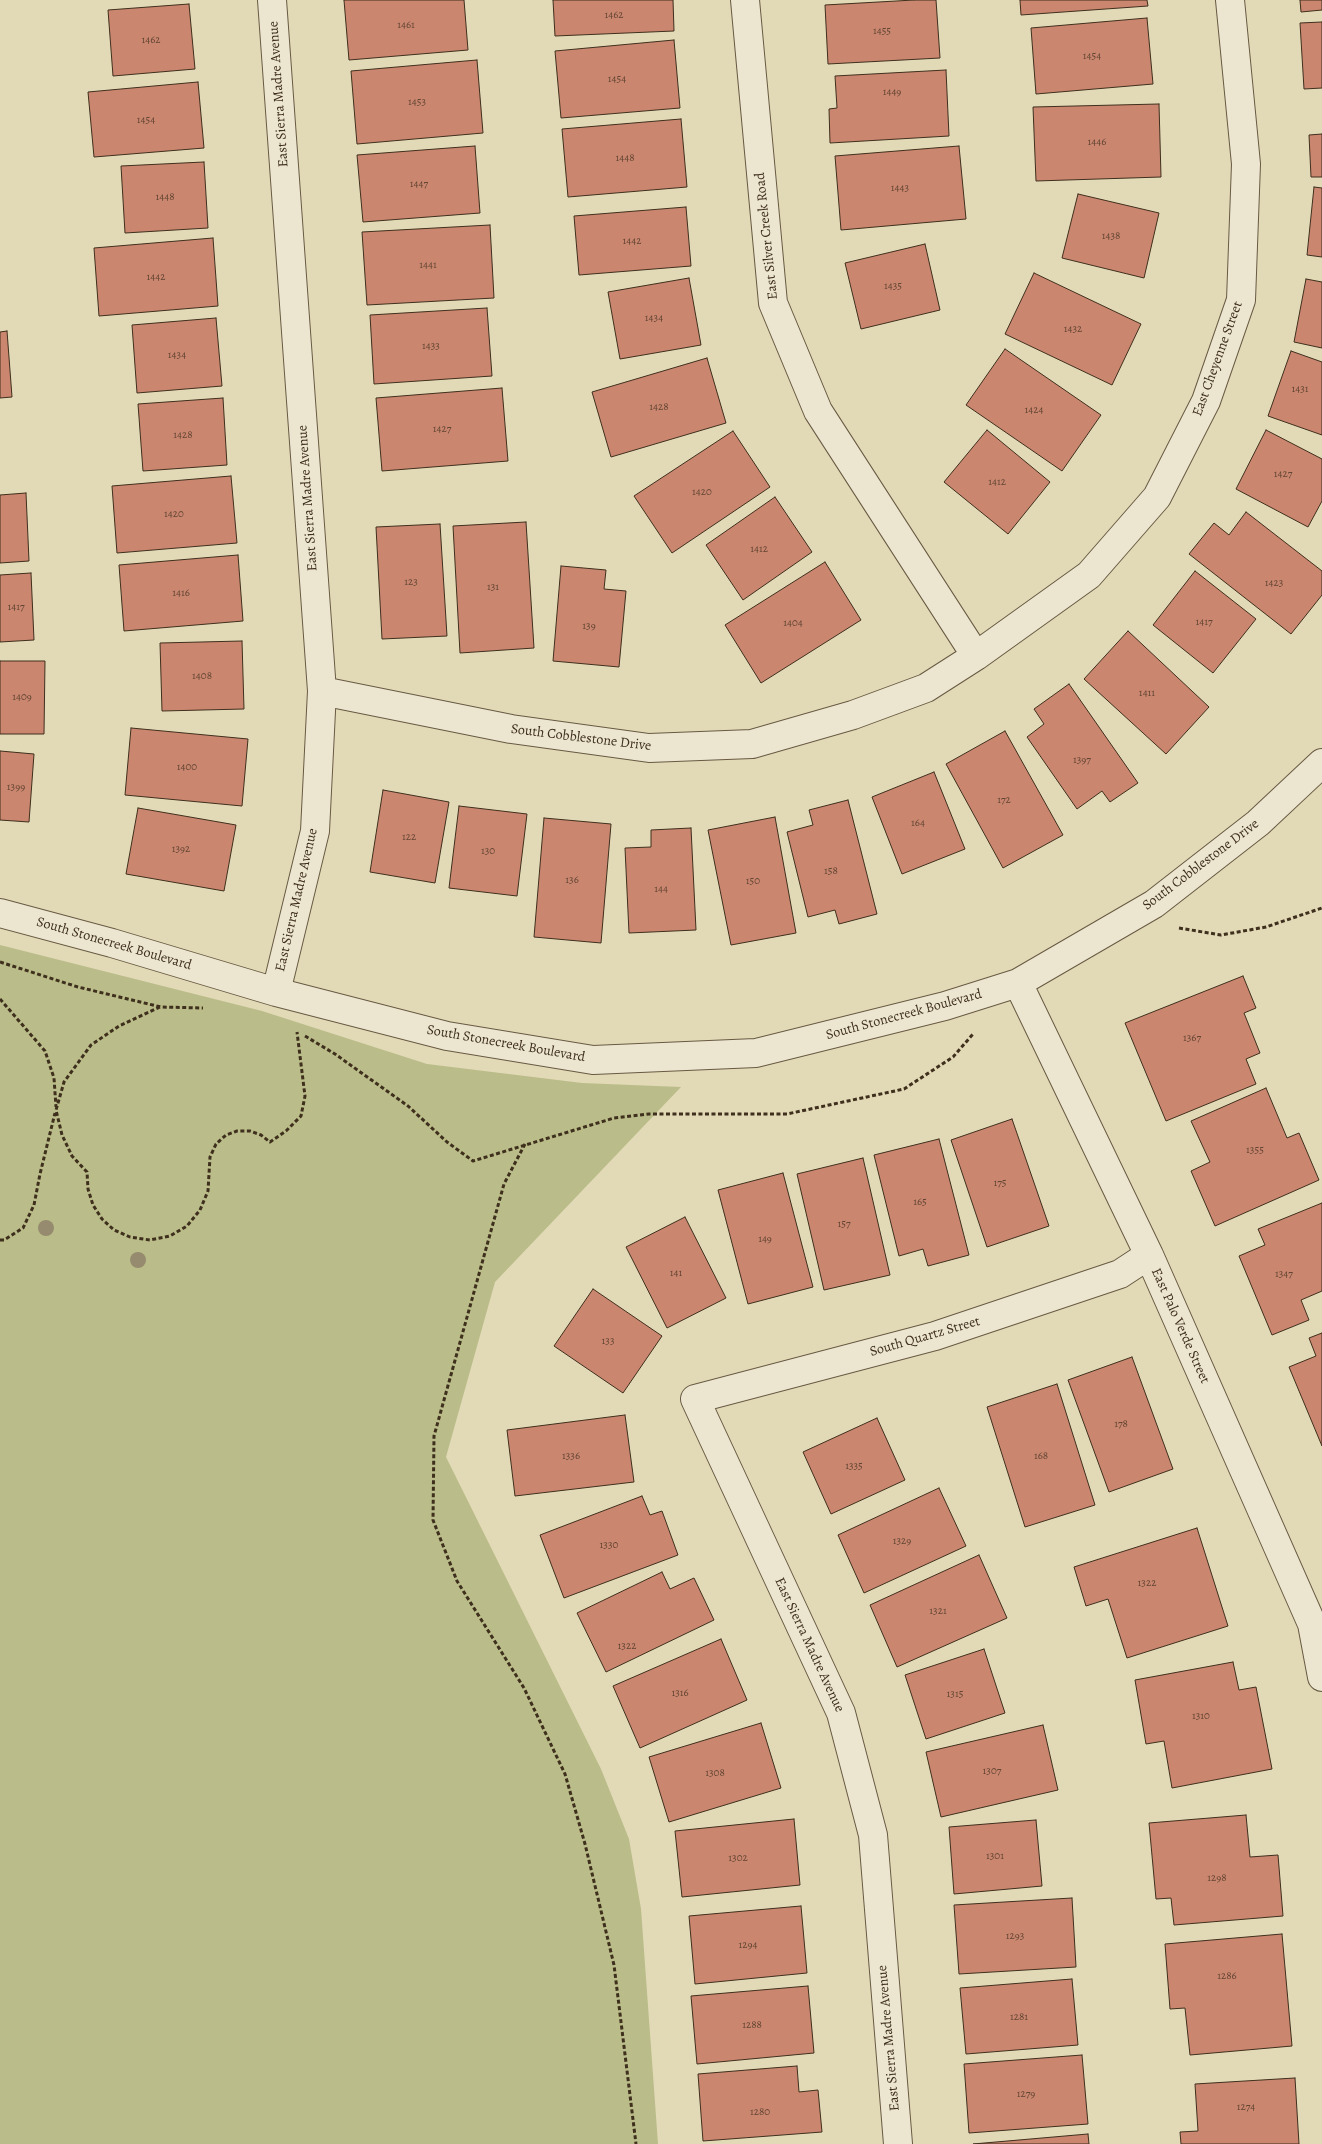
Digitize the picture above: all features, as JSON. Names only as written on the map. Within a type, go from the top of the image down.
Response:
[{"type":"street","name":"East Sierra Madre Avenue","points":[[272,0],[322,691],[315,831],[276,992]]},
{"type":"street","name":"East Silver Creek Road","points":[[744,0],[773,304],[818,411],[976,656]]},
{"type":"street","name":"East Cheyenne Street","points":[[976,656],[1089,575],[1157,496],[1206,401],[1241,300],[1246,164],[1230,0]]},
{"type":"street","name":"South Cobblestone Drive","points":[[322,691],[511,729],[649,748],[752,744],[853,715],[926,688],[976,656]]},
{"type":"street","name":"South Cobblestone Drive","points":[[1018,983],[1154,904],[1258,823],[1322,763]]},
{"type":"street","name":"South Stonecreek Boulevard","points":[[0,913],[112,943],[276,992],[446,1036],[593,1060],[756,1053],[927,1011],[1018,983]]},
{"type":"street","name":"East Palo Verde Street","points":[[1018,983],[1148,1255],[1312,1624],[1322,1677]]},
{"type":"street","name":"South Quartz Street","points":[[695,1399],[935,1336],[1120,1274],[1148,1255]]},
{"type":"street","name":"East Sierra Madre Avenue","points":[[695,1399],[841,1713],[873,1834],[898,2144]]},
{"type":"path","points":[[1126,920],[1221,935],[1266,927],[1322,908]]},
{"type":"path","points":[[0,999],[46,1051],[54,1078],[56,1110],[62,1135],[72,1156],[87,1172],[88,1189],[102,1219],[114,1230],[130,1237],[150,1240],[170,1236],[187,1226],[200,1210],[208,1191],[210,1157],[216,1144],[221,1139],[237,1131],[250,1131],[261,1135],[270,1142],[286,1131],[300,1116],[305,1096],[296,1032]]},
{"type":"path","points":[[0,1240],[4,1240],[23,1228],[34,1205],[40,1174],[64,1082],[91,1045],[119,1026],[160,1007]]},
{"type":"path","points":[[525,1144],[504,1184],[434,1436],[433,1520],[457,1581],[524,1688],[565,1774],[585,1844],[614,1965],[636,2144]]},
{"type":"green space","points":[[0,945],[262,1011],[427,1064],[582,1083],[681,1087],[495,1282],[446,1457],[601,1769],[629,1839],[641,1909],[658,2144],[0,2144]]},
{"type":"building","points":[[344,0],[464,0],[468,50],[349,60]]},
{"type":"building","points":[[553,0],[673,0],[674,31],[555,36]]},
{"type":"building","points":[[936,0],[940,58],[828,64],[825,5]]},
{"type":"building","points":[[1020,0],[1147,0],[1148,6],[1021,15]]},
{"type":"building","points":[[1300,0],[1322,0],[1322,10],[1301,12]]},
{"type":"building","points":[[189,4],[195,69],[113,76],[108,10]]},
{"type":"building","points":[[1147,18],[1153,84],[1036,94],[1031,28]]},
{"type":"building","points":[[1322,22],[1322,88],[1304,89],[1300,23]]},
{"type":"building","points":[[674,40],[680,108],[561,118],[555,51]]},
{"type":"building","points":[[477,60],[483,133],[357,144],[351,71]]},
{"type":"building","points":[[946,70],[949,136],[830,143],[829,109],[837,108],[835,76]]},
{"type":"building","points":[[198,82],[204,148],[94,157],[88,92]]},
{"type":"building","points":[[1159,104],[1161,177],[1036,181],[1033,107]]},
{"type":"building","points":[[681,119],[687,187],[568,197],[562,129]]},
{"type":"building","points":[[1322,134],[1322,177],[1311,177],[1309,135]]},
{"type":"building","points":[[475,146],[480,213],[363,222],[357,155]]},
{"type":"building","points":[[959,146],[966,219],[841,230],[835,156]]},
{"type":"building","points":[[204,162],[208,228],[125,233],[121,166]]},
{"type":"building","points":[[1314,187],[1322,188],[1322,257],[1307,255]]},
{"type":"building","points":[[1078,194],[1159,213],[1144,278],[1062,258]]},
{"type":"building","points":[[686,207],[691,266],[579,275],[574,216]]},
{"type":"building","points":[[490,225],[494,298],[367,305],[362,232]]},
{"type":"building","points":[[213,238],[218,306],[99,316],[94,248]]},
{"type":"building","points":[[925,244],[940,310],[861,329],[845,263]]},
{"type":"building","points":[[1034,273],[1141,324],[1112,385],[1005,334]]},
{"type":"building","points":[[689,278],[701,345],[620,359],[608,292]]},
{"type":"building","points":[[1306,279],[1322,282],[1322,348],[1294,342]]},
{"type":"building","points":[[487,308],[492,376],[374,384],[370,315]]},
{"type":"building","points":[[216,318],[222,386],[137,393],[132,325]]},
{"type":"building","points":[[7,331],[12,397],[0,398],[0,332]]},
{"type":"building","points":[[1005,349],[1101,415],[1062,471],[966,405]]},
{"type":"building","points":[[1291,351],[1322,362],[1322,435],[1268,416]]},
{"type":"building","points":[[707,358],[726,423],[611,457],[592,392]]},
{"type":"building","points":[[502,388],[508,461],[382,471],[376,398]]},
{"type":"building","points":[[223,398],[227,465],[143,471],[138,404]]},
{"type":"building","points":[[987,430],[1050,482],[1008,534],[944,482]]},
{"type":"building","points":[[1266,430],[1322,459],[1322,501],[1308,527],[1236,489]]},
{"type":"building","points":[[733,431],[770,487],[672,553],[634,496]]},
{"type":"building","points":[[231,476],[237,543],[117,553],[112,486]]},
{"type":"building","points":[[26,493],[29,561],[0,563],[0,495]]},
{"type":"building","points":[[775,497],[812,552],[743,600],[706,545]]},
{"type":"building","points":[[1246,512],[1322,571],[1322,595],[1291,634],[1189,554],[1214,523],[1229,535]]},
{"type":"building","points":[[526,522],[534,648],[460,653],[453,526]]},
{"type":"building","points":[[440,524],[447,636],[382,639],[376,527]]},
{"type":"building","points":[[238,555],[243,621],[124,631],[119,565]]},
{"type":"building","points":[[825,562],[861,620],[761,683],[725,625]]},
{"type":"building","points":[[561,566],[606,570],[604,589],[626,591],[619,667],[553,661]]},
{"type":"building","points":[[1195,571],[1256,619],[1213,673],[1153,625]]},
{"type":"building","points":[[31,573],[34,640],[0,642],[0,575]]},
{"type":"building","points":[[1128,631],[1209,707],[1166,754],[1084,679]]},
{"type":"building","points":[[242,641],[244,709],[162,711],[160,643]]},
{"type":"building","points":[[0,661],[45,661],[44,734],[0,734]]},
{"type":"building","points":[[1069,684],[1138,783],[1110,802],[1102,791],[1077,809],[1027,737],[1044,724],[1034,709]]},
{"type":"building","points":[[131,728],[248,739],[242,806],[125,795]]},
{"type":"building","points":[[1005,731],[1063,835],[1003,868],[946,764]]},
{"type":"building","points":[[0,751],[34,754],[29,822],[0,820]]},
{"type":"building","points":[[934,772],[965,849],[902,874],[872,797]]},
{"type":"building","points":[[383,790],[449,802],[435,883],[370,872]]},
{"type":"building","points":[[848,800],[877,914],[839,924],[835,910],[808,917],[787,832],[813,825],[809,810]]},
{"type":"building","points":[[459,806],[527,814],[517,896],[449,888]]},
{"type":"building","points":[[138,808],[236,825],[224,891],[126,874]]},
{"type":"building","points":[[775,817],[796,933],[731,945],[708,830]]},
{"type":"building","points":[[544,818],[611,824],[601,943],[534,937]]},
{"type":"building","points":[[691,828],[696,930],[629,933],[625,848],[651,847],[651,830]]},
{"type":"building","points":[[1243,976],[1256,1008],[1244,1013],[1260,1053],[1246,1059],[1256,1084],[1166,1121],[1125,1023]]},
{"type":"building","points":[[1266,1088],[1287,1138],[1299,1133],[1319,1180],[1215,1226],[1191,1171],[1210,1162],[1191,1121]]},
{"type":"building","points":[[1012,1119],[1049,1226],[987,1247],[951,1140]]},
{"type":"building","points":[[939,1139],[969,1255],[928,1266],[923,1249],[899,1256],[874,1155]]},
{"type":"building","points":[[863,1158],[890,1275],[824,1290],[797,1174]]},
{"type":"building","points":[[783,1173],[813,1287],[748,1304],[718,1190]]},
{"type":"building","points":[[1322,1203],[1322,1291],[1301,1300],[1309,1320],[1272,1335],[1239,1256],[1265,1245],[1258,1229]]},
{"type":"building","points":[[685,1217],[726,1298],[667,1328],[626,1247]]},
{"type":"building","points":[[593,1289],[662,1336],[623,1393],[554,1346]]},
{"type":"building","points":[[1322,1333],[1322,1446],[1289,1367],[1316,1356],[1309,1338]]},
{"type":"building","points":[[1132,1357],[1173,1469],[1109,1492],[1068,1380]]},
{"type":"building","points":[[1057,1384],[1095,1505],[1025,1527],[987,1407]]},
{"type":"building","points":[[625,1415],[634,1482],[515,1496],[507,1430]]},
{"type":"building","points":[[877,1418],[905,1480],[831,1514],[803,1452]]},
{"type":"building","points":[[939,1488],[966,1546],[864,1593],[838,1535]]},
{"type":"building","points":[[642,1496],[650,1515],[662,1511],[678,1555],[564,1598],[540,1535]]},
{"type":"building","points":[[1197,1528],[1228,1626],[1127,1658],[1108,1599],[1086,1606],[1074,1567]]},
{"type":"building","points":[[979,1555],[1007,1618],[897,1667],[870,1605]]},
{"type":"building","points":[[662,1572],[670,1589],[694,1578],[714,1620],[606,1672],[577,1613]]},
{"type":"building","points":[[721,1639],[747,1700],[640,1748],[613,1686]]},
{"type":"building","points":[[984,1649],[1005,1713],[926,1739],[905,1675]]},
{"type":"building","points":[[1233,1662],[1239,1690],[1256,1687],[1272,1769],[1172,1788],[1164,1741],[1146,1744],[1135,1680]]},
{"type":"building","points":[[761,1723],[781,1788],[669,1822],[649,1757]]},
{"type":"building","points":[[1043,1725],[1058,1790],[941,1817],[926,1752]]},
{"type":"building","points":[[1246,1815],[1250,1857],[1278,1855],[1283,1916],[1174,1925],[1171,1898],[1156,1899],[1149,1823]]},
{"type":"building","points":[[794,1819],[800,1885],[682,1897],[675,1831]]},
{"type":"building","points":[[1036,1820],[1042,1886],[954,1894],[949,1827]]},
{"type":"building","points":[[1072,1898],[1076,1967],[959,1974],[954,1905]]},
{"type":"building","points":[[801,1906],[807,1973],[695,1984],[689,1916]]},
{"type":"building","points":[[1282,1934],[1292,2046],[1190,2055],[1185,2008],[1170,2009],[1165,1944]]},
{"type":"building","points":[[1072,1979],[1078,2045],[966,2054],[960,1988]]},
{"type":"building","points":[[808,1986],[814,2053],[697,2064],[691,1996]]},
{"type":"building","points":[[1082,2055],[1088,2124],[969,2133],[964,2064]]},
{"type":"building","points":[[797,2066],[799,2092],[818,2090],[822,2132],[703,2141],[698,2074]]},
{"type":"building","points":[[1295,2078],[1299,2144],[1181,2144],[1180,2132],[1198,2131],[1195,2084]]},
{"type":"building","points":[[1088,2134],[1089,2144],[973,2144]]}]
